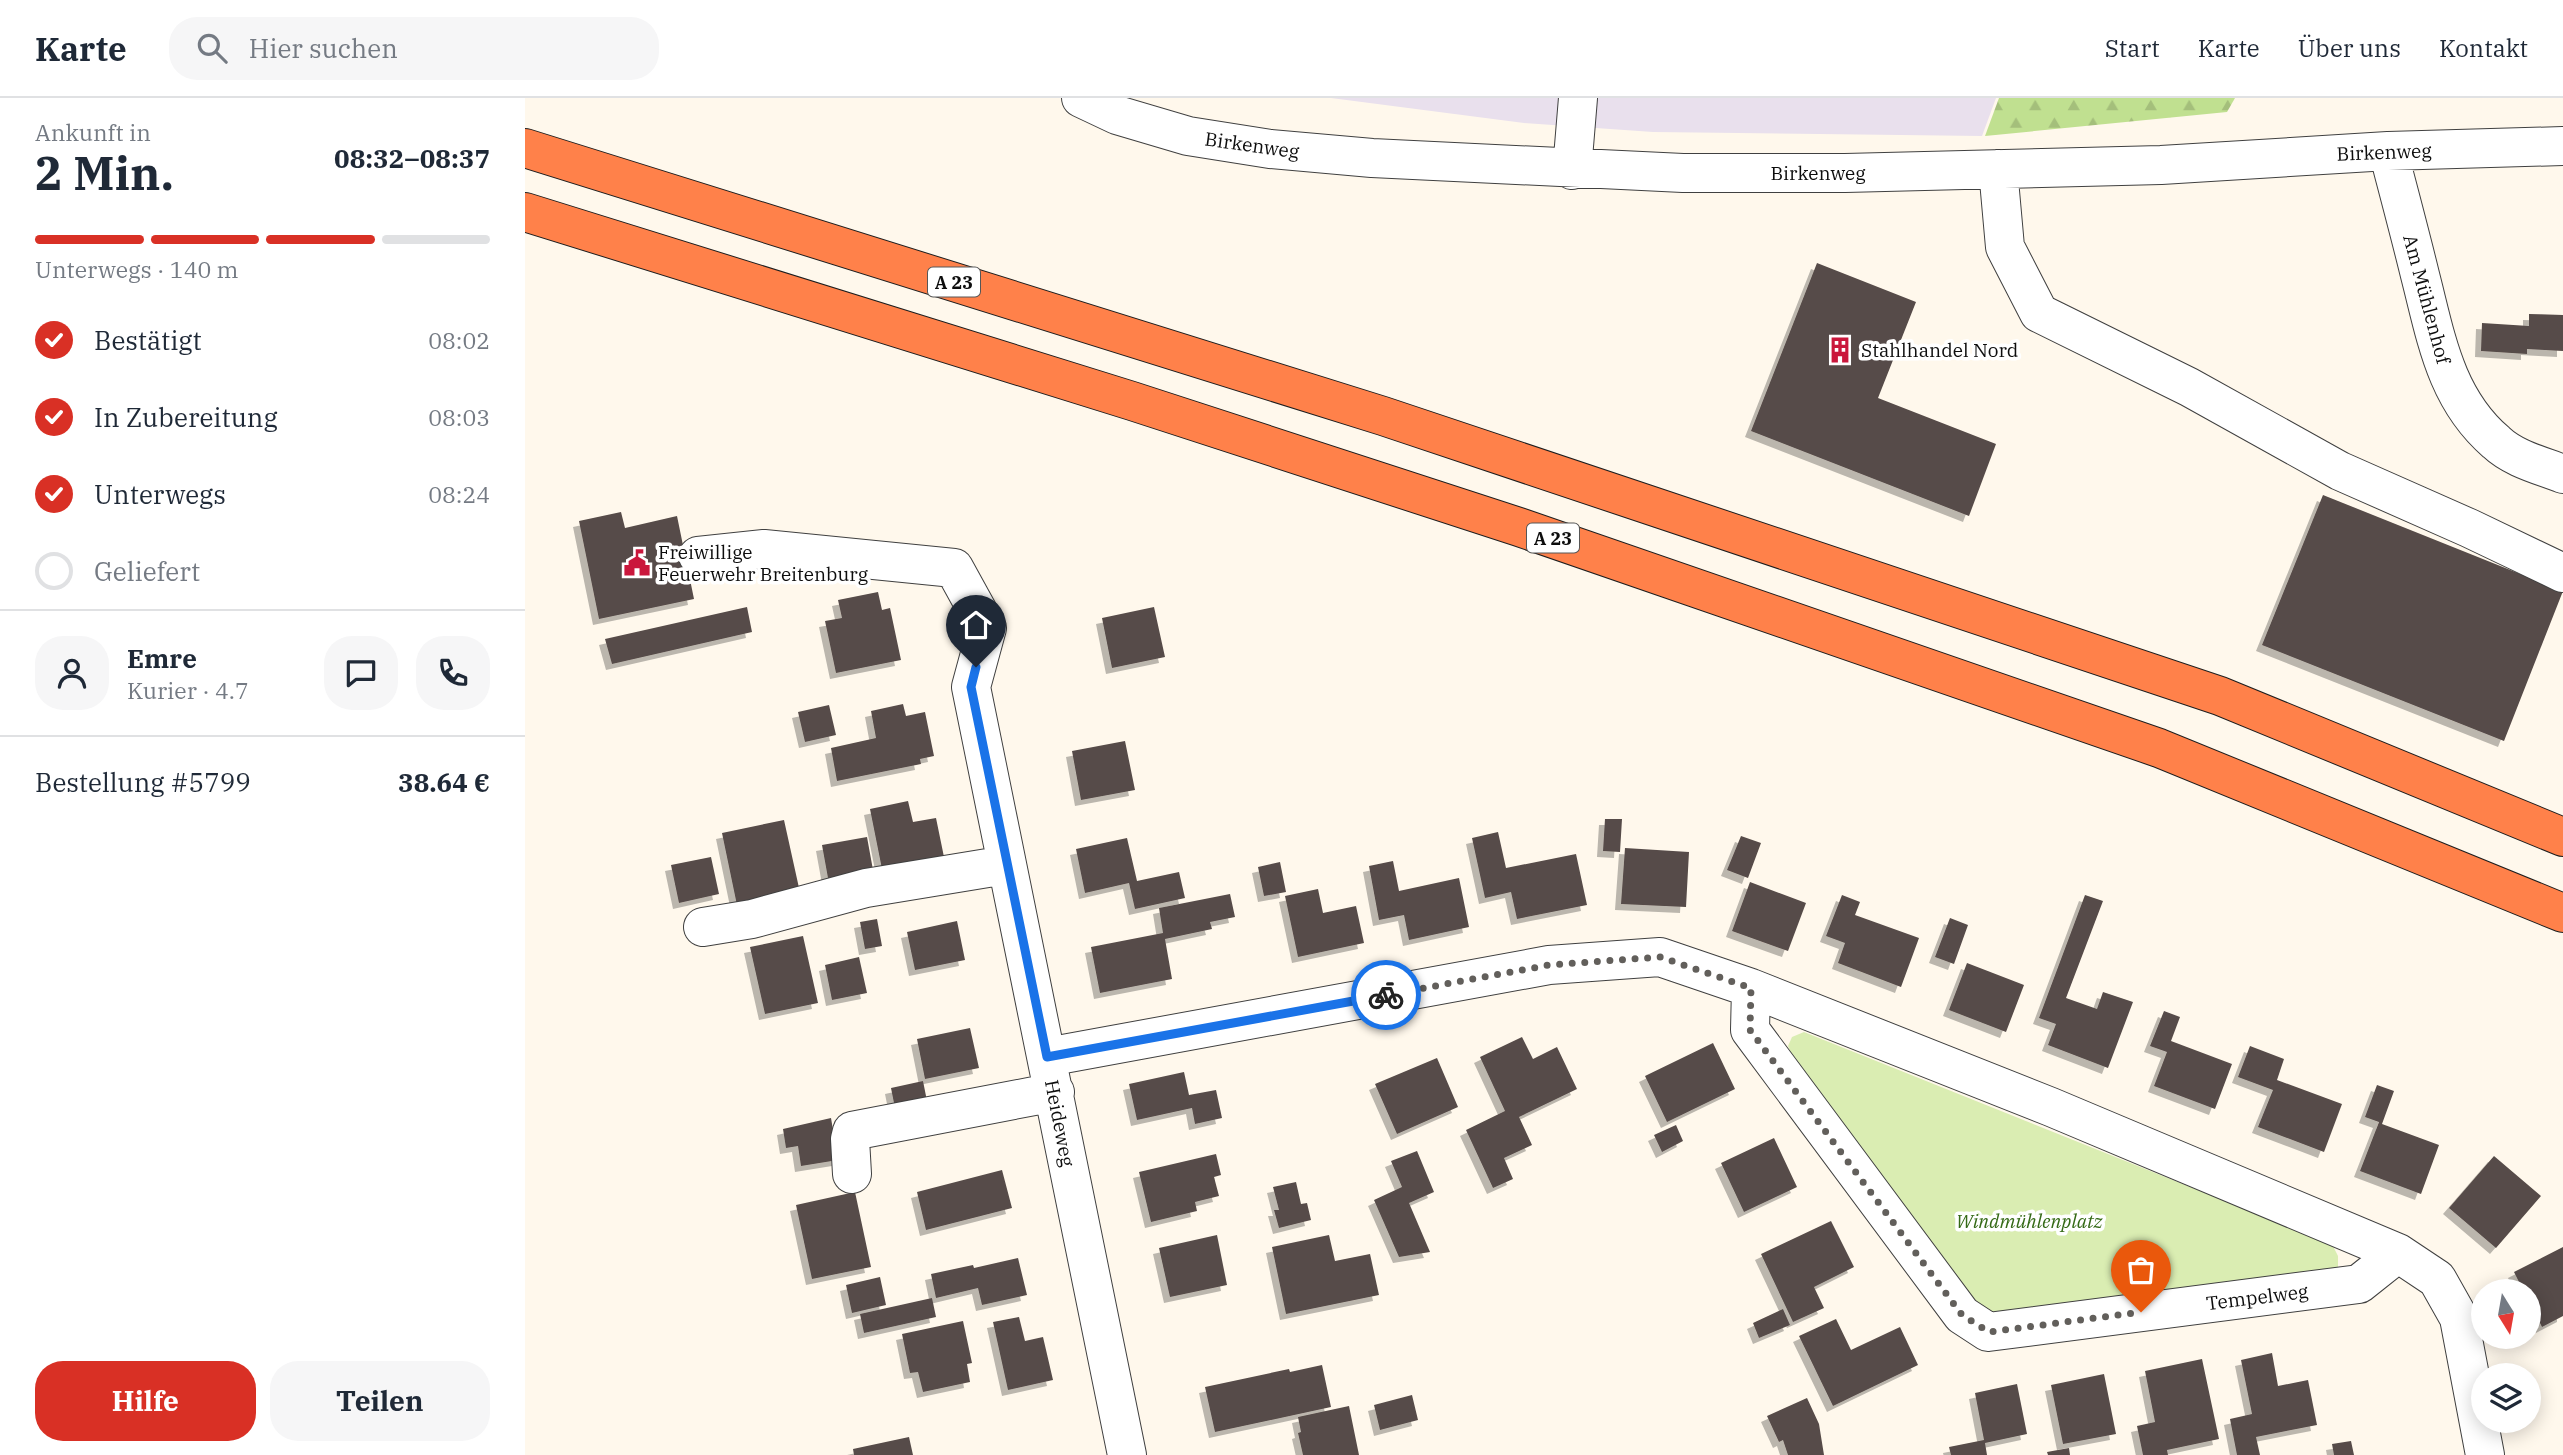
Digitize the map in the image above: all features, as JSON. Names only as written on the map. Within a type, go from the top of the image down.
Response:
[{"type":"highway","name":"A 23","points":[[525,148],[1384,416],[2220,696],[2563,837]]},
{"type":"highway","name":"A 23","points":[[525,212],[1119,397],[1519,527],[2159,748],[2563,913]]},
{"type":"street","name":"Birkenweg","points":[[1081,98],[1117,115],[1188,135],[1270,149],[1572,170],[1777,173],[1998,169],[2161,165],[2388,151],[2563,146]]},
{"type":"street","points":[[1572,170],[1578,98]]},
{"type":"street","name":"Am Mühlenhof","points":[[2388,151],[2445,370],[2463,404],[2478,425],[2498,444],[2518,457],[2563,474]]},
{"type":"street","points":[[1998,169],[2005,247],[2039,313],[2189,387],[2340,471],[2563,573]]},
{"type":"street","name":"Heideweg","points":[[698,556],[764,549],[954,568],[987,628],[971,687],[1127,1455]]},
{"type":"street","points":[[703,927],[752,919],[866,888],[1006,865]]},
{"type":"street","points":[[852,1174],[852,1131],[1051,1074],[1549,965],[1660,957],[1751,988],[2051,1107],[2398,1253],[2437,1279],[2459,1318],[2485,1455]]},
{"type":"street","name":"Tempelweg","points":[[1751,988],[1750,1030],[1962,1315],[1989,1332],[2359,1284],[2398,1253]]},
{"type":"shaded area","points":[[1331,98],[1996,98],[1982,136],[1653,132],[1524,123]]},
{"type":"green space","points":[[1999,98],[2235,98],[2227,112],[1985,136]]},
{"type":"green space","name":"Windmühlenplatz","points":[[1804,1032],[2332,1244],[2338,1256],[2338,1267],[2325,1277],[1999,1318],[1979,1308],[1793,1058],[1788,1046],[1792,1037]]},
{"type":"building","name":"Stahlhandel Nord","points":[[1817,263],[1916,302],[1878,398],[1996,444],[1969,516],[1751,431]]},
{"type":"building","points":[[2529,314],[2563,315],[2563,351],[2527,349],[2527,354],[2481,351],[2482,323],[2529,326]]},
{"type":"building","points":[[2323,495],[2563,591],[2504,741],[2262,645]]},
{"type":"building","name":"Freiwillige Feuerwehr Breitenburg","points":[[621,512],[625,528],[677,516],[694,599],[599,619],[579,521]]},
{"type":"building","points":[[878,592],[882,610],[890,608],[901,660],[836,673],[825,621],[842,618],[838,600]]},
{"type":"building","points":[[747,607],[752,632],[612,664],[605,639]]},
{"type":"building","points":[[1154,607],[1165,657],[1112,668],[1102,618]]},
{"type":"building","points":[[903,704],[906,716],[925,712],[934,756],[920,759],[921,764],[837,781],[831,748],[876,738],[871,711]]},
{"type":"building","points":[[829,705],[836,735],[805,742],[798,712]]},
{"type":"building","points":[[1125,741],[1135,790],[1081,800],[1072,751]]},
{"type":"building","points":[[908,801],[913,822],[936,818],[944,857],[882,869],[870,809]]},
{"type":"building","points":[[1605,819],[1622,819],[1620,852],[1603,851]]},
{"type":"building","points":[[784,820],[801,897],[738,910],[722,833]]},
{"type":"building","points":[[1498,832],[1506,868],[1576,854],[1587,905],[1517,919],[1511,892],[1485,898],[1472,838]]},
{"type":"building","points":[[1741,836],[1761,843],[1748,878],[1727,870]]},
{"type":"building","points":[[867,837],[873,870],[828,878],[822,845]]},
{"type":"building","points":[[1127,838],[1137,881],[1179,872],[1185,898],[1135,909],[1129,883],[1085,893],[1076,849]]},
{"type":"building","points":[[1625,848],[1689,852],[1686,907],[1621,904]]},
{"type":"building","points":[[711,857],[719,894],[679,903],[671,865]]},
{"type":"building","points":[[1393,861],[1399,891],[1459,878],[1469,927],[1409,940],[1404,915],[1379,920],[1369,866]]},
{"type":"building","points":[[1280,862],[1286,892],[1264,896],[1258,867]]},
{"type":"building","points":[[1750,882],[1806,903],[1788,951],[1732,931]]},
{"type":"building","points":[[1318,889],[1323,913],[1356,906],[1364,943],[1298,957],[1285,896]]},
{"type":"building","points":[[1230,894],[1235,917],[1210,922],[1212,929],[1165,939],[1172,979],[1100,993],[1091,947],[1163,933],[1159,908]]},
{"type":"building","points":[[1842,895],[1860,902],[1855,915],[1919,938],[1901,987],[1838,963],[1845,943],[1826,936]]},
{"type":"building","points":[[2085,895],[2103,901],[2066,998],[2097,1009],[2103,992],[2133,1002],[2108,1068],[2048,1045],[2056,1024],[2039,1018]]},
{"type":"building","points":[[1950,918],[1968,925],[1954,964],[1935,957]]},
{"type":"building","points":[[877,919],[882,946],[865,949],[860,922]]},
{"type":"building","points":[[957,921],[965,960],[915,970],[907,932]]},
{"type":"building","points":[[803,936],[818,1003],[765,1014],[750,947]]},
{"type":"building","points":[[859,957],[867,993],[832,1000],[825,965]]},
{"type":"building","points":[[1967,963],[2024,985],[2006,1032],[1949,1010]]},
{"type":"building","points":[[2164,1011],[2180,1017],[2171,1041],[2232,1064],[2215,1109],[2154,1086],[2167,1052],[2150,1046]]},
{"type":"building","points":[[970,1028],[979,1068],[925,1079],[917,1039]]},
{"type":"building","points":[[1522,1037],[1533,1059],[1557,1047],[1577,1089],[1519,1117],[1532,1145],[1504,1158],[1513,1179],[1493,1188],[1466,1130],[1505,1111],[1480,1057]]},
{"type":"building","points":[[1713,1043],[1735,1089],[1667,1122],[1645,1076]]},
{"type":"building","points":[[2250,1046],[2284,1059],[2277,1080],[2342,1104],[2324,1152],[2258,1127],[2273,1090],[2238,1077]]},
{"type":"building","points":[[1437,1058],[1458,1107],[1397,1134],[1375,1084]]},
{"type":"building","points":[[1184,1072],[1189,1095],[1216,1090],[1222,1118],[1195,1124],[1192,1108],[1137,1120],[1129,1084]]},
{"type":"building","points":[[923,1081],[927,1101],[895,1108],[891,1088]]},
{"type":"building","points":[[2377,1085],[2394,1091],[2382,1124],[2439,1145],[2421,1194],[2360,1171],[2379,1122],[2365,1117]]},
{"type":"building","points":[[831,1118],[838,1160],[801,1166],[798,1146],[786,1148],[783,1129]]},
{"type":"building","points":[[1676,1125],[1683,1141],[1662,1152],[1654,1135]]},
{"type":"building","points":[[1774,1138],[1797,1187],[1744,1212],[1721,1163]]},
{"type":"building","points":[[1417,1151],[1434,1192],[1409,1203],[1430,1252],[1399,1257],[1374,1200],[1402,1187],[1391,1161]]},
{"type":"building","points":[[1216,1154],[1221,1175],[1214,1177],[1219,1196],[1195,1202],[1197,1211],[1151,1222],[1139,1172]]},
{"type":"building","points":[[2494,1156],[2541,1196],[2496,1248],[2449,1208]]},
{"type":"building","points":[[1002,1170],[1012,1208],[926,1230],[917,1192]]},
{"type":"building","points":[[1296,1182],[1301,1204],[1307,1203],[1311,1220],[1279,1228],[1274,1210],[1279,1210],[1273,1187]]},
{"type":"building","points":[[855,1192],[871,1267],[812,1279],[796,1205]]},
{"type":"building","points":[[1831,1221],[1854,1267],[1814,1287],[1824,1308],[1793,1322],[1761,1254]]},
{"type":"building","points":[[1217,1235],[1227,1285],[1170,1297],[1159,1248]]},
{"type":"building","points":[[1329,1235],[1335,1261],[1370,1254],[1379,1295],[1286,1314],[1272,1247]]},
{"type":"building","points":[[2563,1247],[2563,1316],[2542,1327],[2541,1279],[2518,1279],[2514,1272]]},
{"type":"building","points":[[1018,1258],[1027,1295],[982,1305],[978,1288],[936,1298],[931,1274]]},
{"type":"building","points":[[880,1277],[886,1305],[852,1313],[846,1285]]},
{"type":"building","points":[[932,1298],[936,1317],[864,1333],[860,1314]]},
{"type":"building","points":[[1783,1309],[1790,1325],[1759,1338],[1753,1323]]},
{"type":"building","points":[[1019,1317],[1025,1341],[1043,1337],[1053,1380],[1008,1390],[993,1322]]},
{"type":"building","points":[[1836,1319],[1851,1350],[1900,1327],[1918,1365],[1833,1406],[1799,1336]]},
{"type":"building","points":[[963,1321],[972,1363],[967,1364],[970,1382],[923,1392],[918,1372],[910,1373],[902,1334]]},
{"type":"building","points":[[2272,1353],[2278,1386],[2308,1380],[2317,1425],[2256,1437],[2260,1455],[2237,1455],[2230,1419],[2252,1414],[2241,1360]]},
{"type":"building","points":[[2202,1359],[2219,1439],[2167,1450],[2168,1455],[2143,1455],[2137,1426],[2155,1422],[2145,1371]]},
{"type":"building","points":[[1322,1365],[1331,1407],[1215,1432],[1205,1387],[1289,1369],[1290,1372]]},
{"type":"building","points":[[2104,1374],[2116,1434],[2063,1444],[2051,1385]]},
{"type":"building","points":[[2017,1384],[2027,1434],[1985,1443],[1987,1455],[1951,1455],[1949,1447],[1984,1440],[1975,1393]]},
{"type":"building","points":[[1412,1395],[1418,1420],[1380,1430],[1374,1405]]},
{"type":"building","points":[[1807,1398],[1819,1424],[1824,1455],[1788,1455],[1783,1440],[1779,1442],[1767,1416]]},
{"type":"building","points":[[1349,1406],[1359,1455],[1303,1455],[1298,1417]]},
{"type":"building","points":[[909,1437],[913,1455],[854,1455],[853,1449]]},
{"type":"building","points":[[2351,1441],[2354,1455],[2334,1455],[2332,1444]]},
{"type":"building","points":[[2069,1448],[2070,1455],[2048,1455],[2047,1452]]},
{"type":"way so far","points":[[1386,995],[1549,965],[1660,957],[1751,988],[1750,1030],[1962,1315],[1989,1332],[2141,1312]]},
{"type":"place","name":"Stahlhandel Nord","points":[[1840,350]]},
{"type":"place","name":"Freiwillige Feuerwehr Breitenburg","points":[[637,563]]},
{"type":"route","points":[[976,667],[971,687],[1047,1057],[1386,995]]}]
